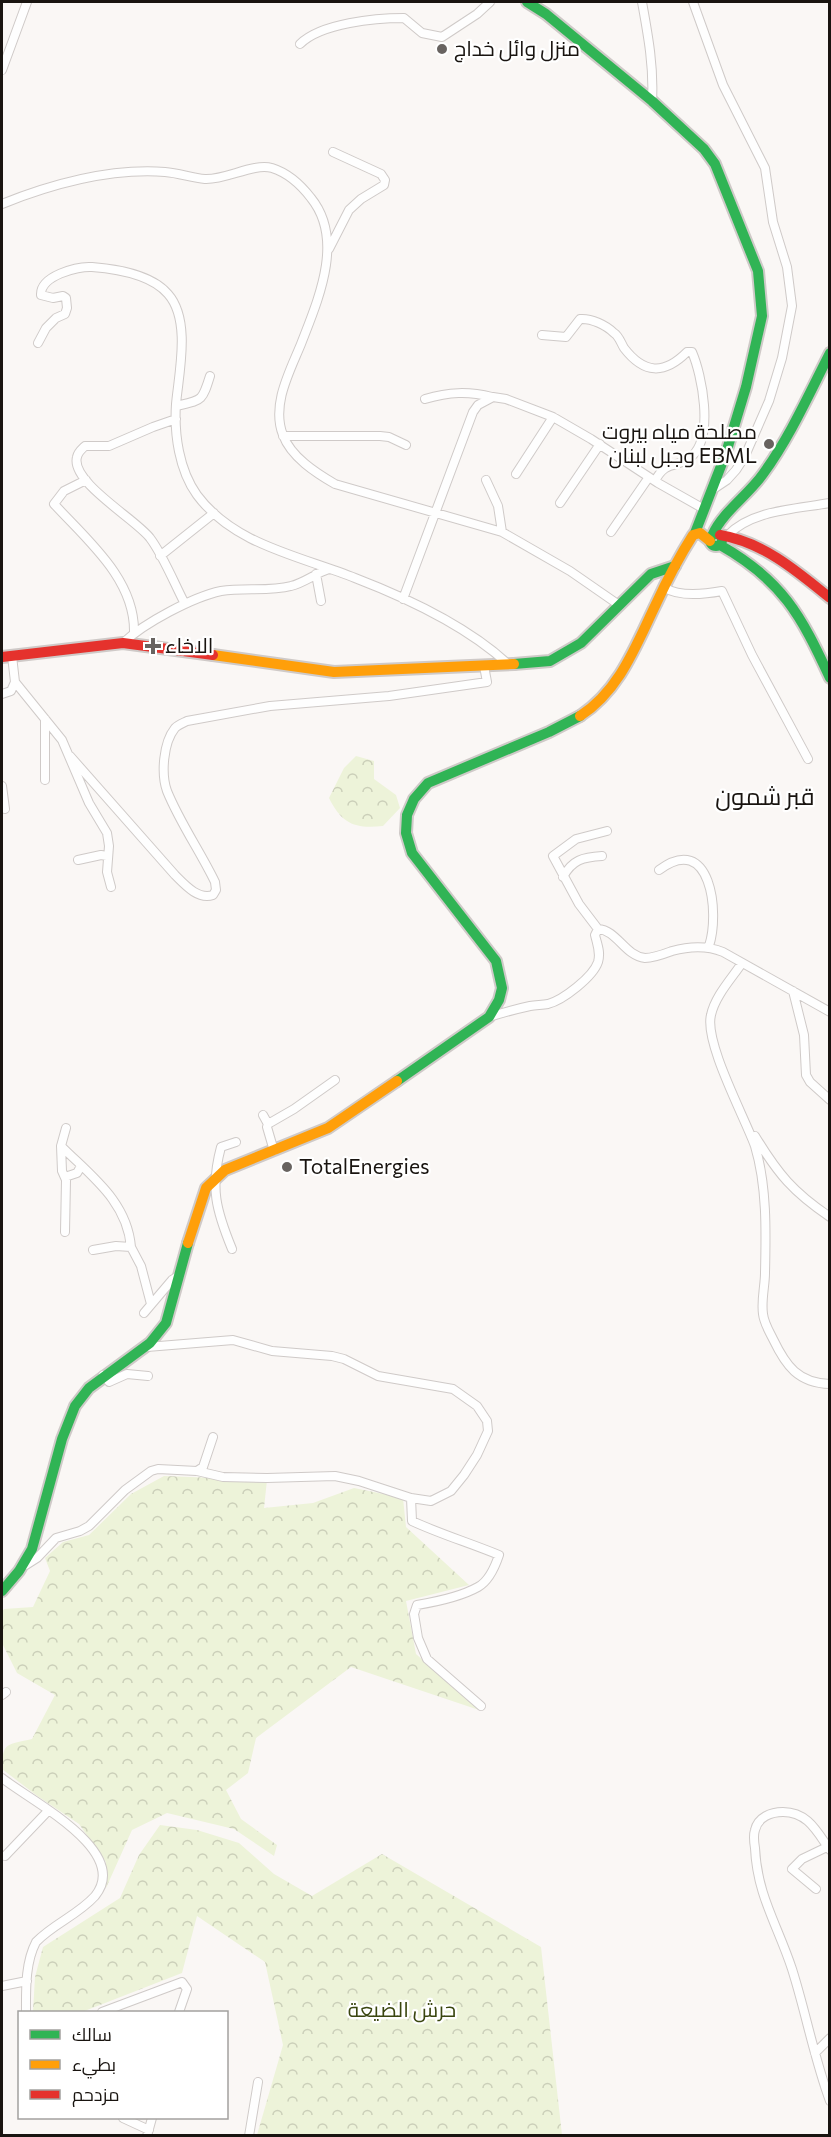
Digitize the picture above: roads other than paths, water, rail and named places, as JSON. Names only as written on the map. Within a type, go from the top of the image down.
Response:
[{"type":"main road","points":[[2,1591],[22,1568],[32,1549],[72,1411],[88,1389],[103,1375],[147,1347],[166,1323],[199,1205],[214,1179],[237,1165],[328,1128],[489,1017],[502,988],[496,961],[412,853],[406,829],[406,818],[411,802],[428,783],[552,731],[578,718],[598,704],[620,676],[675,566],[695,533],[726,453],[746,387],[762,316],[759,281],[747,241],[715,164],[704,149],[652,101],[546,14],[527,2]]},
{"type":"main road","points":[[830,353],[765,473],[742,502],[716,527],[718,538],[754,564],[780,589],[801,621],[830,678]]},
{"type":"main road","points":[[695,533],[770,554],[784,562],[830,598]]},
{"type":"main road","points":[[7,656],[123,643],[334,672],[543,662],[564,654],[581,643],[651,574],[675,566]]},
{"type":"street","points":[[2,70],[27,2]]},
{"type":"street","points":[[300,44],[308,35],[341,26],[387,18],[405,18],[422,33],[442,37],[477,14],[490,2]]},
{"type":"street","points":[[642,2],[651,53],[652,101]]},
{"type":"street","points":[[693,2],[723,84],[765,168],[774,222],[787,267],[792,306],[782,358],[769,401],[745,456],[727,480],[711,491]]},
{"type":"street","points":[[327,253],[349,210],[361,199],[384,185],[385,180],[381,174],[333,152]]},
{"type":"street","points":[[2,204],[54,186],[114,174],[165,172],[208,179],[260,167],[270,168],[296,181],[317,206],[323,219],[327,235],[327,253],[325,274],[318,300],[283,389],[280,418],[284,436],[290,448],[313,470],[335,484],[502,532],[570,571],[619,605]]},
{"type":"street","points":[[38,343],[46,328],[56,318],[65,314],[66,298],[41,295],[46,282],[62,273],[86,267],[136,275],[159,285],[169,295],[176,310],[183,350],[176,419],[181,460],[196,494],[227,525],[254,540],[356,578],[403,599],[460,628],[508,664]]},
{"type":"street","points":[[542,335],[566,337],[580,319],[584,318],[603,325],[616,334],[631,356],[648,368],[661,368],[673,364],[687,351],[692,352],[700,376],[704,409],[701,440],[694,455],[686,461],[663,469],[652,479],[611,532]]},
{"type":"street","points":[[176,406],[200,400],[205,394],[210,376]]},
{"type":"street","points":[[425,399],[456,392],[474,392],[493,398],[506,399],[553,417],[704,509]]},
{"type":"street","points":[[403,599],[473,412],[478,405],[493,398]]},
{"type":"street","points":[[516,474],[553,417]]},
{"type":"street","points":[[176,419],[109,446],[85,446],[76,458],[86,480],[113,507],[152,539],[185,604]]},
{"type":"street","points":[[284,436],[380,436],[389,437],[406,445]]},
{"type":"street","points":[[560,503],[600,444]]},
{"type":"street","points":[[86,480],[64,491],[54,504],[110,567],[122,584],[132,606],[134,632]]},
{"type":"street","points":[[486,480],[498,506],[502,532]]},
{"type":"street","points":[[718,538],[741,523],[780,511],[830,503]]},
{"type":"street","points":[[160,555],[214,513]]},
{"type":"street","points":[[123,643],[134,632],[185,604],[220,591],[294,586],[329,568]]},
{"type":"street","points":[[316,574],[321,601]]},
{"type":"street","points":[[665,588],[679,592],[705,594],[723,591],[752,655],[808,759]]},
{"type":"street","points":[[7,656],[15,682],[62,740],[89,803],[107,833],[109,846],[107,872],[111,887]]},
{"type":"street","points":[[70,756],[175,875],[192,890],[208,897],[216,890],[215,882],[178,813],[164,778],[169,738],[176,726],[187,721],[270,706],[389,696],[487,682],[484,666]]},
{"type":"street","points":[[2,694],[11,691],[15,682]]},
{"type":"street","points":[[45,720],[45,780]]},
{"type":"street","points":[[2,786],[4,809]]},
{"type":"street","points":[[598,929],[579,904],[553,856],[576,839],[607,831]]},
{"type":"street","points":[[78,860],[101,855],[107,856]]},
{"type":"street","points":[[563,878],[574,862],[586,857],[602,856]]},
{"type":"street","points":[[659,870],[668,863],[685,859],[696,864],[703,871],[709,883],[714,916],[714,931],[709,946]]},
{"type":"street","points":[[489,1017],[556,1001],[579,985],[593,971],[598,962],[599,949],[595,935],[598,929]]},
{"type":"street","points":[[598,929],[605,929],[635,955],[645,958],[675,950],[709,946],[830,1012]]},
{"type":"street","points":[[742,963],[712,1011],[710,1024],[721,1063],[758,1154],[764,1197],[763,1313],[765,1324],[781,1356],[794,1372],[816,1383],[830,1384]]},
{"type":"street","points":[[793,991],[804,1035],[806,1076],[830,1100]]},
{"type":"street","points":[[268,1124],[335,1080]]},
{"type":"street","points":[[263,1115],[268,1124],[274,1151]]},
{"type":"street","points":[[744,1117],[783,1179],[796,1193],[830,1217]]},
{"type":"street","points":[[64,1232],[65,1177],[62,1171],[61,1146],[66,1128]]},
{"type":"street","points":[[232,1248],[218,1210],[214,1179],[221,1147],[236,1142]]},
{"type":"street","points":[[61,1146],[99,1180],[117,1207],[130,1233],[131,1247],[141,1266],[151,1304]]},
{"type":"street","points":[[65,1177],[77,1173],[81,1166]]},
{"type":"street","points":[[93,1250],[116,1246],[131,1247]]},
{"type":"street","points":[[144,1313],[172,1280],[181,1274]]},
{"type":"street","points":[[22,1568],[37,1558],[56,1538],[80,1531],[92,1523],[125,1490],[151,1471],[158,1469],[197,1471],[223,1476],[267,1478],[335,1476],[366,1483],[411,1498],[431,1501],[451,1491],[469,1468],[488,1431],[487,1420],[483,1412],[472,1401],[453,1389],[378,1376],[333,1356],[272,1351],[233,1340],[147,1347]]},
{"type":"street","points":[[103,1375],[110,1382],[127,1374],[148,1376]]},
{"type":"street","points":[[197,1471],[203,1467],[213,1437]]},
{"type":"street","points":[[411,1498],[412,1521],[499,1555],[493,1572],[480,1587],[417,1605],[414,1614],[418,1638],[427,1659],[481,1706]]},
{"type":"street","points":[[2,1778],[66,1823],[95,1851],[101,1863],[103,1875],[99,1891],[87,1904],[36,1942],[30,1957],[26,2011]]},
{"type":"street","points":[[5,1856],[48,1811]]},
{"type":"street","points":[[816,1889],[792,1869],[802,1859],[828,1848],[813,1824],[792,1813],[767,1815],[755,1829],[755,1860],[759,1885],[792,1971],[818,2069],[830,2101]]},
{"type":"street","points":[[2,1986],[27,1981]]},
{"type":"street","points":[[107,2011],[182,1982],[187,1989],[180,2011]]},
{"type":"street","points":[[815,2053],[830,2038]]},
{"type":"street","points":[[249,2136],[258,2082]]},
{"type":"street","points":[[125,2119],[148,2133]]},
{"type":"place","name":"منزل وائل خداج","points":[[442,49]]},
{"type":"place","name":"مصلحة مياه بيروت وجبل لبنان EBML","points":[[769,444]]},
{"type":"place","name":"الاخاء","points":[[153,646]]},
{"type":"place","name":"TotalEnergies","points":[[287,1167]]},
{"type":"district","name":"قبر شمون","points":[[765,797]]},
{"type":"park label","name":"حرش الضيعة","points":[[402,2010]]}]
